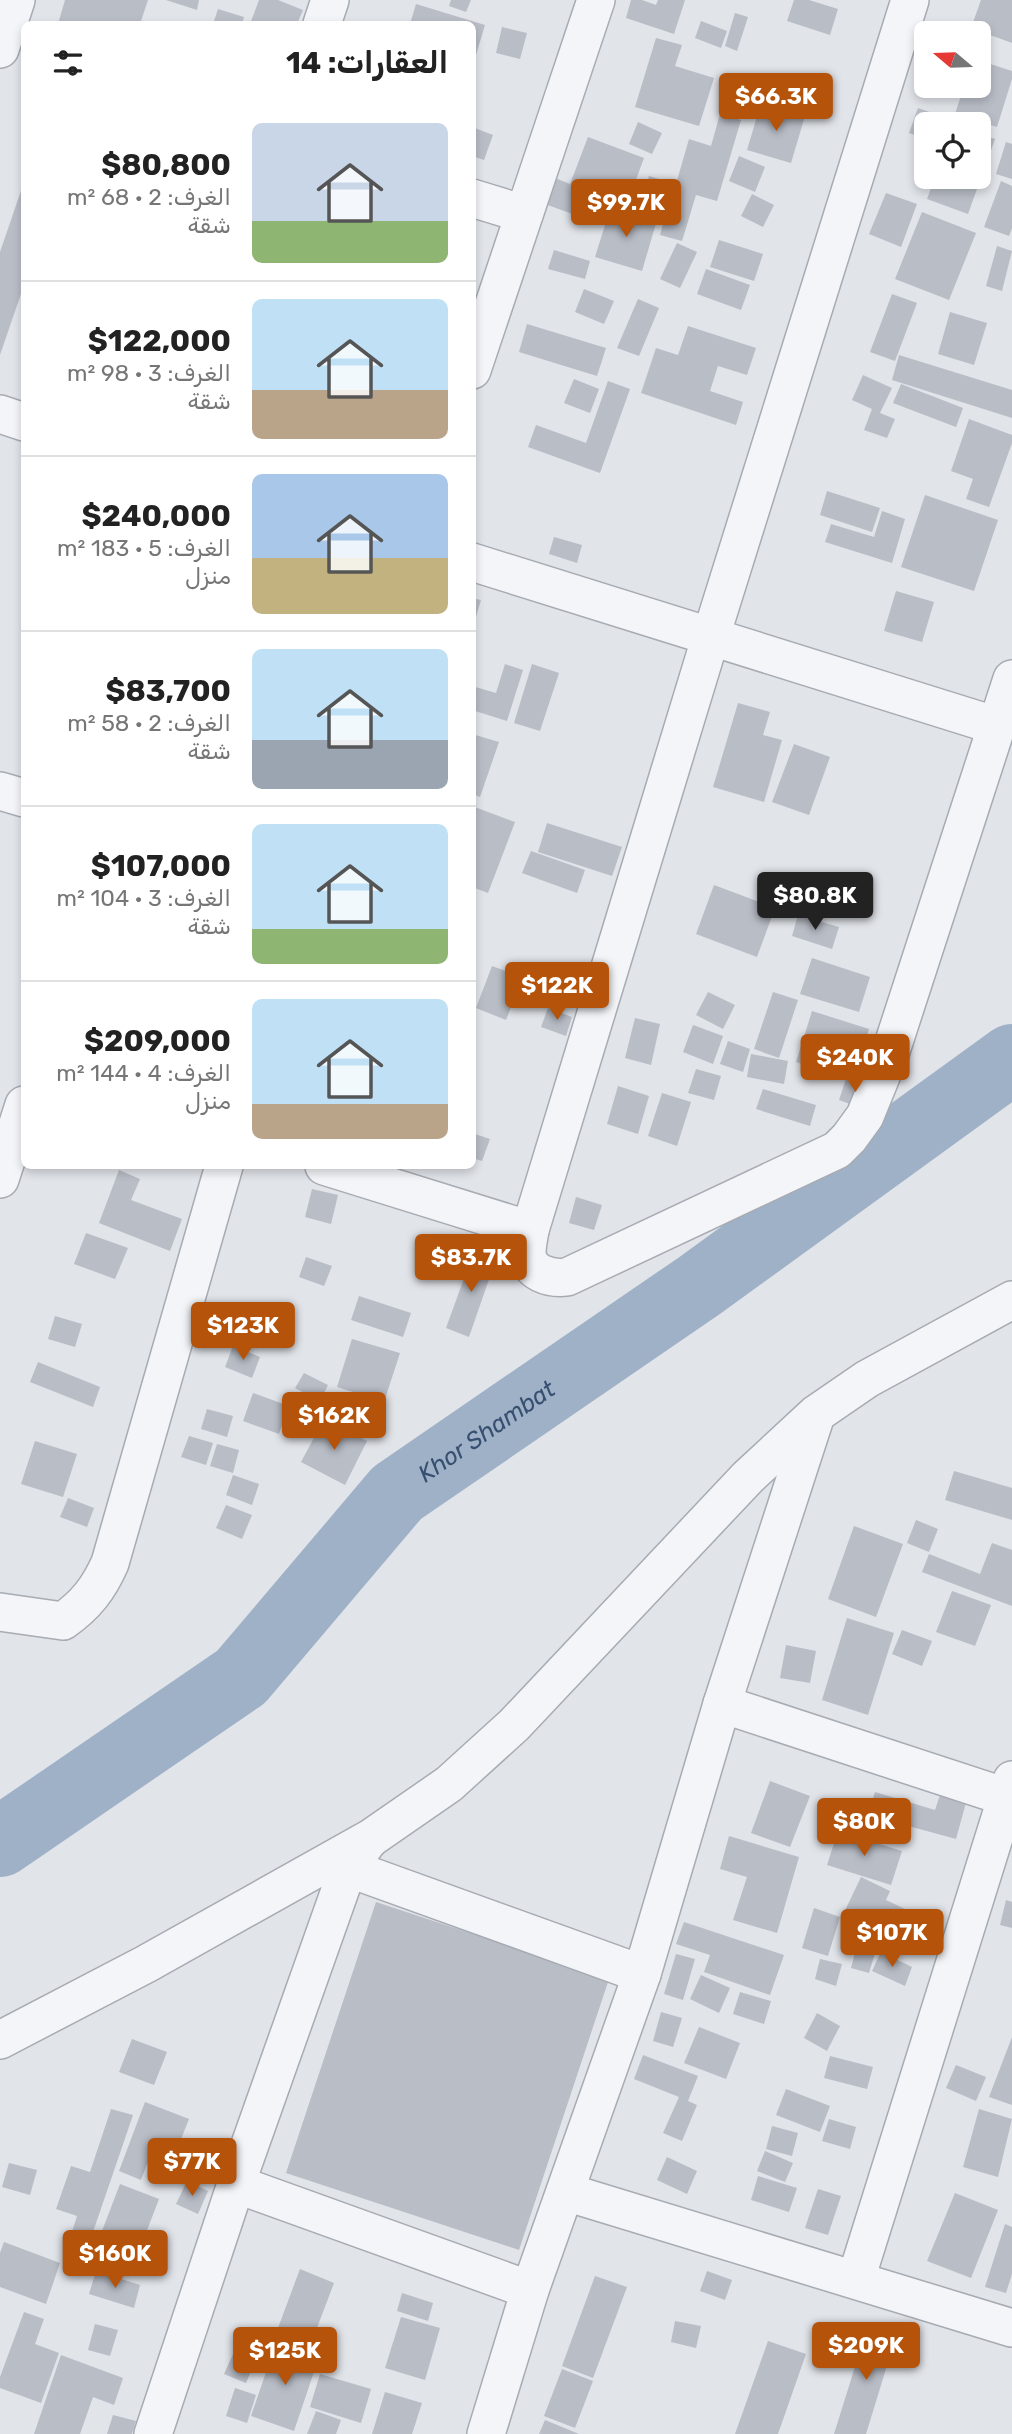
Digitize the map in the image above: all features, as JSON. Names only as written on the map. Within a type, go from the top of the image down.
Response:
[{"type":"street","points":[[16,0],[0,47],[21,53]]},
{"type":"street","points":[[323,21],[330,0]]},
{"type":"street","points":[[476,358],[596,0]]},
{"type":"street","points":[[910,0],[711,636],[530,1230],[527,1252],[529,1262],[536,1270],[557,1278],[567,1276],[836,1150],[849,1138],[865,1116],[891,1054],[1012,679]]},
{"type":"street","points":[[476,199],[524,214]]},
{"type":"street","points":[[0,414],[21,421]]},
{"type":"street","points":[[476,563],[998,726]]},
{"type":"street","points":[[0,791],[21,797]]},
{"type":"street","points":[[0,1179],[21,1114]]},
{"type":"street","points":[[0,1612],[63,1621],[80,1609],[100,1586],[110,1563],[223,1169]]},
{"type":"street","points":[[334,1169],[530,1230]]},
{"type":"street","points":[[0,2040],[146,1964],[371,1838],[449,1784],[514,1725],[748,1477],[816,1414],[867,1379],[1012,1300]]},
{"type":"street","points":[[486,2434],[530,2290],[642,1974],[722,1704],[816,1414]]},
{"type":"street","points":[[722,1704],[1010,1792],[856,2279]]},
{"type":"street","points":[[153,2434],[236,2184],[348,1868],[371,1838]]},
{"type":"street","points":[[348,1868],[642,1974]]},
{"type":"street","points":[[236,2184],[530,2290]]},
{"type":"street","points":[[566,2192],[1012,2328]]},
{"type":"building","points":[[65,0],[148,0],[141,21],[59,21]]},
{"type":"building","points":[[166,0],[199,0],[197,10]]},
{"type":"building","points":[[259,0],[278,0],[303,10],[298,21],[251,21]]},
{"type":"building","points":[[451,0],[471,0],[466,12],[449,6]]},
{"type":"building","points":[[631,0],[642,0],[656,5],[658,0],[685,0],[674,34],[626,18]]},
{"type":"building","points":[[794,0],[809,0],[838,9],[830,35],[787,21]]},
{"type":"building","points":[[981,0],[1012,0],[1012,43],[991,35],[991,21],[974,21]]},
{"type":"building","points":[[416,4],[472,21],[411,21]]},
{"type":"building","points":[[218,9],[244,17],[243,21],[214,21]]},
{"type":"building","points":[[735,13],[748,17],[737,51],[725,46]]},
{"type":"building","points":[[701,21],[727,31],[721,48],[695,38]]},
{"type":"building","points":[[476,22],[485,25],[476,55]]},
{"type":"building","points":[[502,27],[527,33],[520,59],[496,53]]},
{"type":"building","points":[[656,38],[682,45],[675,66],[714,78],[699,126],[635,107]]},
{"type":"building","points":[[991,64],[1012,71],[997,127],[991,125],[991,112],[956,112],[960,98],[991,98]]},
{"type":"building","points":[[761,103],[805,116],[791,163],[747,150]]},
{"type":"building","points":[[720,114],[741,120],[717,201],[696,195],[682,241],[660,235],[666,213],[640,206],[649,176],[676,184],[689,139],[711,146]]},
{"type":"building","points":[[914,119],[914,135],[909,133]]},
{"type":"building","points":[[638,122],[662,133],[652,154],[629,144]]},
{"type":"building","points":[[476,129],[493,135],[484,160],[476,157]]},
{"type":"building","points":[[588,137],[644,158],[627,204],[596,192],[586,219],[545,204],[555,178],[570,184]]},
{"type":"building","points":[[1006,142],[1012,144],[1012,179],[996,174]]},
{"type":"building","points":[[739,156],[765,167],[755,192],[729,181]]},
{"type":"building","points":[[1001,181],[1012,186],[1012,228],[1009,236],[984,227]]},
{"type":"building","points":[[931,189],[977,189],[968,214],[927,199]]},
{"type":"building","points":[[21,191],[21,294],[0,355],[0,252]]},
{"type":"building","points":[[886,193],[917,204],[901,247],[869,234]]},
{"type":"building","points":[[752,194],[774,205],[763,227],[741,216]]},
{"type":"building","points":[[611,206],[657,220],[642,271],[595,257]]},
{"type":"building","points":[[922,212],[976,233],[949,300],[895,279]]},
{"type":"building","points":[[719,240],[763,254],[754,281],[710,267]]},
{"type":"building","points":[[677,243],[697,252],[680,288],[660,279]]},
{"type":"building","points":[[997,246],[1012,251],[1002,291],[986,286]]},
{"type":"building","points":[[554,250],[590,261],[585,279],[548,269]]},
{"type":"building","points":[[706,269],[750,285],[741,310],[697,294]]},
{"type":"building","points":[[584,289],[614,301],[604,324],[575,312]]},
{"type":"building","points":[[892,294],[917,303],[895,361],[870,352]]},
{"type":"building","points":[[638,299],[659,308],[639,356],[617,348]]},
{"type":"building","points":[[950,312],[987,323],[974,365],[938,354]]},
{"type":"building","points":[[527,324],[606,348],[597,376],[519,352]]},
{"type":"building","points":[[688,326],[756,348],[747,375],[718,366],[710,391],[743,402],[736,425],[641,393],[656,348],[678,355]]},
{"type":"building","points":[[899,355],[1012,390],[1012,418],[892,380]]},
{"type":"building","points":[[863,375],[892,388],[880,413],[895,419],[887,438],[864,430],[872,409],[852,400]]},
{"type":"building","points":[[574,379],[599,389],[590,413],[564,403]]},
{"type":"building","points":[[608,381],[630,389],[600,473],[528,447],[536,425],[586,443]]},
{"type":"building","points":[[901,384],[963,408],[956,427],[893,403]]},
{"type":"building","points":[[969,419],[1012,435],[1012,443],[989,507],[966,499],[973,479],[951,471]]},
{"type":"building","points":[[827,491],[880,508],[872,532],[820,515]]},
{"type":"building","points":[[925,495],[998,520],[974,591],[901,567]]},
{"type":"building","points":[[882,511],[905,519],[892,563],[825,542],[831,524],[874,537]]},
{"type":"building","points":[[554,537],[582,545],[577,563],[549,554]]},
{"type":"building","points":[[896,591],[934,602],[922,642],[884,631]]},
{"type":"building","points":[[476,599],[481,600],[476,617]]},
{"type":"building","points":[[505,664],[523,670],[507,721],[476,711],[476,687],[496,693]]},
{"type":"building","points":[[532,664],[559,673],[540,731],[514,723]]},
{"type":"building","points":[[738,703],[770,712],[763,735],[782,740],[764,802],[713,787]]},
{"type":"building","points":[[476,735],[499,742],[480,797],[476,796]]},
{"type":"building","points":[[794,744],[830,757],[809,815],[772,802]]},
{"type":"building","points":[[476,807],[515,822],[488,893],[476,888]]},
{"type":"building","points":[[547,823],[622,847],[612,876],[538,852]]},
{"type":"building","points":[[531,851],[585,870],[577,893],[522,873]]},
{"type":"building","points":[[714,885],[775,908],[757,957],[696,934]]},
{"type":"building","points":[[798,915],[839,927],[832,949],[792,936]]},
{"type":"building","points":[[812,958],[870,977],[859,1012],[800,994]]},
{"type":"building","points":[[492,966],[523,977],[506,1020],[476,1008]]},
{"type":"building","points":[[708,992],[735,1005],[723,1029],[696,1015]]},
{"type":"building","points":[[773,992],[798,1000],[779,1058],[754,1049]]},
{"type":"building","points":[[548,1008],[572,1017],[566,1036],[541,1027]]},
{"type":"building","points":[[812,1011],[869,1029],[853,1081],[796,1062]]},
{"type":"building","points":[[635,1018],[660,1024],[651,1065],[625,1058]]},
{"type":"building","points":[[693,1025],[723,1036],[713,1064],[683,1052]]},
{"type":"building","points":[[728,1041],[750,1049],[743,1072],[720,1064]]},
{"type":"building","points":[[751,1054],[788,1061],[784,1084],[747,1077]]},
{"type":"building","points":[[696,1069],[721,1076],[714,1100],[688,1093]]},
{"type":"building","points":[[846,1079],[871,1088],[864,1109],[839,1100]]},
{"type":"building","points":[[618,1086],[649,1096],[638,1134],[607,1124]]},
{"type":"building","points":[[763,1089],[816,1105],[810,1126],[756,1109]]},
{"type":"building","points":[[662,1093],[691,1102],[677,1146],[648,1136]]},
{"type":"building","points":[[476,1134],[490,1139],[482,1161],[476,1159]]},
{"type":"building","points":[[119,1170],[140,1179],[131,1200],[182,1219],[170,1251],[99,1223]]},
{"type":"building","points":[[312,1189],[338,1195],[331,1224],[305,1217]]},
{"type":"building","points":[[576,1197],[602,1205],[594,1230],[569,1223]]},
{"type":"building","points":[[86,1233],[128,1248],[115,1279],[74,1264]]},
{"type":"building","points":[[474,1251],[496,1259],[469,1337],[446,1328]]},
{"type":"building","points":[[306,1257],[332,1266],[324,1286],[299,1277]]},
{"type":"building","points":[[359,1296],[411,1313],[403,1337],[351,1320]]},
{"type":"building","points":[[55,1316],[82,1324],[75,1347],[48,1339]]},
{"type":"building","points":[[352,1339],[400,1353],[384,1402],[337,1387]]},
{"type":"building","points":[[233,1346],[260,1357],[252,1378],[225,1367]]},
{"type":"building","points":[[38,1362],[100,1387],[93,1407],[30,1382]]},
{"type":"building","points":[[304,1373],[328,1385],[320,1401],[323,1402],[316,1428],[287,1421],[294,1395],[319,1401],[295,1388]]},
{"type":"building","points":[[253,1393],[289,1406],[279,1434],[243,1421]]},
{"type":"building","points":[[207,1409],[233,1416],[227,1437],[201,1429]]},
{"type":"building","points":[[324,1419],[367,1441],[345,1485],[301,1462]]},
{"type":"building","points":[[189,1436],[213,1443],[206,1465],[181,1457]]},
{"type":"building","points":[[35,1441],[77,1454],[63,1497],[21,1484]]},
{"type":"building","points":[[217,1444],[239,1450],[233,1473],[210,1466]]},
{"type":"building","points":[[954,1471],[1012,1488],[1012,1520],[945,1500]]},
{"type":"building","points":[[233,1475],[259,1484],[252,1505],[226,1495]]},
{"type":"building","points":[[68,1498],[94,1508],[87,1527],[60,1517]]},
{"type":"building","points":[[226,1505],[252,1515],[242,1539],[216,1528]]},
{"type":"building","points":[[916,1520],[938,1529],[929,1552],[907,1543]]},
{"type":"building","points":[[854,1526],[903,1544],[876,1617],[828,1599]]},
{"type":"building","points":[[992,1543],[1012,1550],[1012,1606],[922,1572],[929,1554],[980,1574]]},
{"type":"building","points":[[952,1591],[991,1605],[975,1646],[936,1632]]},
{"type":"building","points":[[847,1618],[894,1633],[868,1715],[822,1700]]},
{"type":"building","points":[[902,1630],[932,1641],[922,1666],[892,1654]]},
{"type":"building","points":[[786,1645],[816,1651],[810,1683],[780,1678]]},
{"type":"building","points":[[770,1781],[810,1796],[790,1847],[751,1833]]},
{"type":"building","points":[[875,1792],[935,1810],[941,1792],[967,1799],[956,1839],[868,1815]]},
{"type":"building","points":[[838,1831],[902,1851],[891,1885],[827,1865]]},
{"type":"building","points":[[729,1836],[799,1857],[777,1933],[733,1920],[747,1877],[720,1869]]},
{"type":"building","points":[[861,1877],[890,1891],[886,1900],[909,1911],[895,1943],[841,1919]]},
{"type":"building","points":[[1006,1900],[1012,1902],[1012,1928],[1000,1925]]},
{"type":"building","points":[[376,1902],[609,1979],[519,2250],[286,2173]]},
{"type":"building","points":[[814,1908],[840,1917],[828,1956],[802,1948]]},
{"type":"building","points":[[684,1922],[784,1955],[770,1995],[704,1972],[710,1955],[676,1944]]},
{"type":"building","points":[[859,1938],[878,1943],[869,1973],[851,1968]]},
{"type":"building","points":[[881,1952],[912,1967],[905,1986],[872,1971]]},
{"type":"building","points":[[676,1954],[695,1959],[683,2000],[664,1994]]},
{"type":"building","points":[[820,1959],[842,1964],[836,1986],[815,1979]]},
{"type":"building","points":[[701,1975],[730,1988],[719,2013],[690,1999]]},
{"type":"building","points":[[740,1992],[771,2001],[764,2024],[733,2014]]},
{"type":"building","points":[[661,2012],[682,2018],[673,2047],[653,2041]]},
{"type":"building","points":[[817,2013],[840,2026],[827,2051],[804,2038]]},
{"type":"building","points":[[699,2027],[740,2043],[726,2079],[684,2063]]},
{"type":"building","points":[[1012,2037],[1012,2105],[989,2097]]},
{"type":"building","points":[[132,2039],[167,2052],[154,2085],[119,2072]]},
{"type":"building","points":[[643,2055],[698,2076],[688,2101],[697,2105],[682,2141],[663,2133],[679,2097],[634,2079]]},
{"type":"building","points":[[830,2056],[873,2067],[867,2089],[824,2078]]},
{"type":"building","points":[[956,2065],[986,2077],[976,2101],[946,2088]]},
{"type":"building","points":[[786,2089],[830,2106],[820,2132],[776,2115]]},
{"type":"building","points":[[145,2102],[189,2119],[170,2167],[149,2159],[141,2180],[119,2171]]},
{"type":"building","points":[[111,2109],[133,2115],[93,2232],[141,2248],[131,2276],[65,2254],[77,2216],[56,2209],[71,2166],[90,2172]]},
{"type":"building","points":[[979,2109],[1012,2119],[998,2177],[963,2167]]},
{"type":"building","points":[[829,2119],[856,2127],[850,2149],[822,2141]]},
{"type":"building","points":[[772,2126],[798,2133],[792,2156],[766,2149]]},
{"type":"building","points":[[765,2151],[793,2163],[785,2182],[757,2171]]},
{"type":"building","points":[[667,2157],[697,2171],[687,2194],[657,2180]]},
{"type":"building","points":[[9,2163],[37,2170],[30,2195],[2,2187]]},
{"type":"building","points":[[758,2176],[797,2188],[789,2212],[751,2200]]},
{"type":"building","points":[[187,2181],[208,2191],[198,2214],[176,2204]]},
{"type":"building","points":[[120,2184],[159,2199],[141,2246],[102,2231]]},
{"type":"building","points":[[818,2189],[841,2196],[828,2235],[805,2228]]},
{"type":"building","points":[[955,2193],[998,2210],[971,2278],[927,2261]]},
{"type":"building","points":[[1005,2224],[1012,2227],[1012,2274],[1006,2293],[985,2287]]},
{"type":"building","points":[[4,2242],[60,2263],[46,2304],[0,2287],[0,2253]]},
{"type":"building","points":[[300,2269],[334,2283],[312,2341],[278,2328]]},
{"type":"building","points":[[96,2271],[140,2285],[134,2308],[89,2294]]},
{"type":"building","points":[[707,2271],[732,2280],[725,2300],[700,2291]]},
{"type":"building","points":[[595,2276],[627,2287],[593,2378],[562,2366]]},
{"type":"building","points":[[402,2293],[433,2303],[428,2321],[397,2311]]},
{"type":"building","points":[[24,2312],[44,2319],[35,2344],[59,2353],[41,2403],[0,2388],[0,2377]]},
{"type":"building","points":[[401,2317],[440,2328],[425,2380],[385,2368]]},
{"type":"building","points":[[675,2321],[701,2326],[696,2348],[671,2342]]},
{"type":"building","points":[[95,2324],[118,2330],[110,2356],[88,2350]]},
{"type":"building","points":[[868,2325],[897,2333],[866,2434],[834,2434]]},
{"type":"building","points":[[768,2341],[806,2354],[778,2434],[735,2434]]},
{"type":"building","points":[[276,2343],[319,2357],[294,2431],[251,2416]]},
{"type":"building","points":[[235,2350],[256,2359],[246,2383],[224,2374]]},
{"type":"building","points":[[61,2355],[123,2378],[114,2405],[93,2397],[80,2434],[34,2434]]},
{"type":"building","points":[[562,2369],[593,2381],[575,2428],[544,2416]]},
{"type":"building","points":[[320,2374],[371,2389],[361,2423],[310,2407]]},
{"type":"building","points":[[235,2388],[256,2395],[247,2423],[226,2416]]},
{"type":"building","points":[[385,2392],[422,2403],[412,2434],[372,2434]]},
{"type":"building","points":[[316,2411],[341,2420],[336,2434],[307,2434]]},
{"type":"building","points":[[113,2415],[136,2421],[132,2434],[107,2434]]},
{"type":"building","points":[[545,2420],[579,2434],[539,2434]]},
{"type":"waterway","name":"Khor Shambat","points":[[0,1842],[241,1677],[397,1493],[699,1286],[1012,1059]]}]
